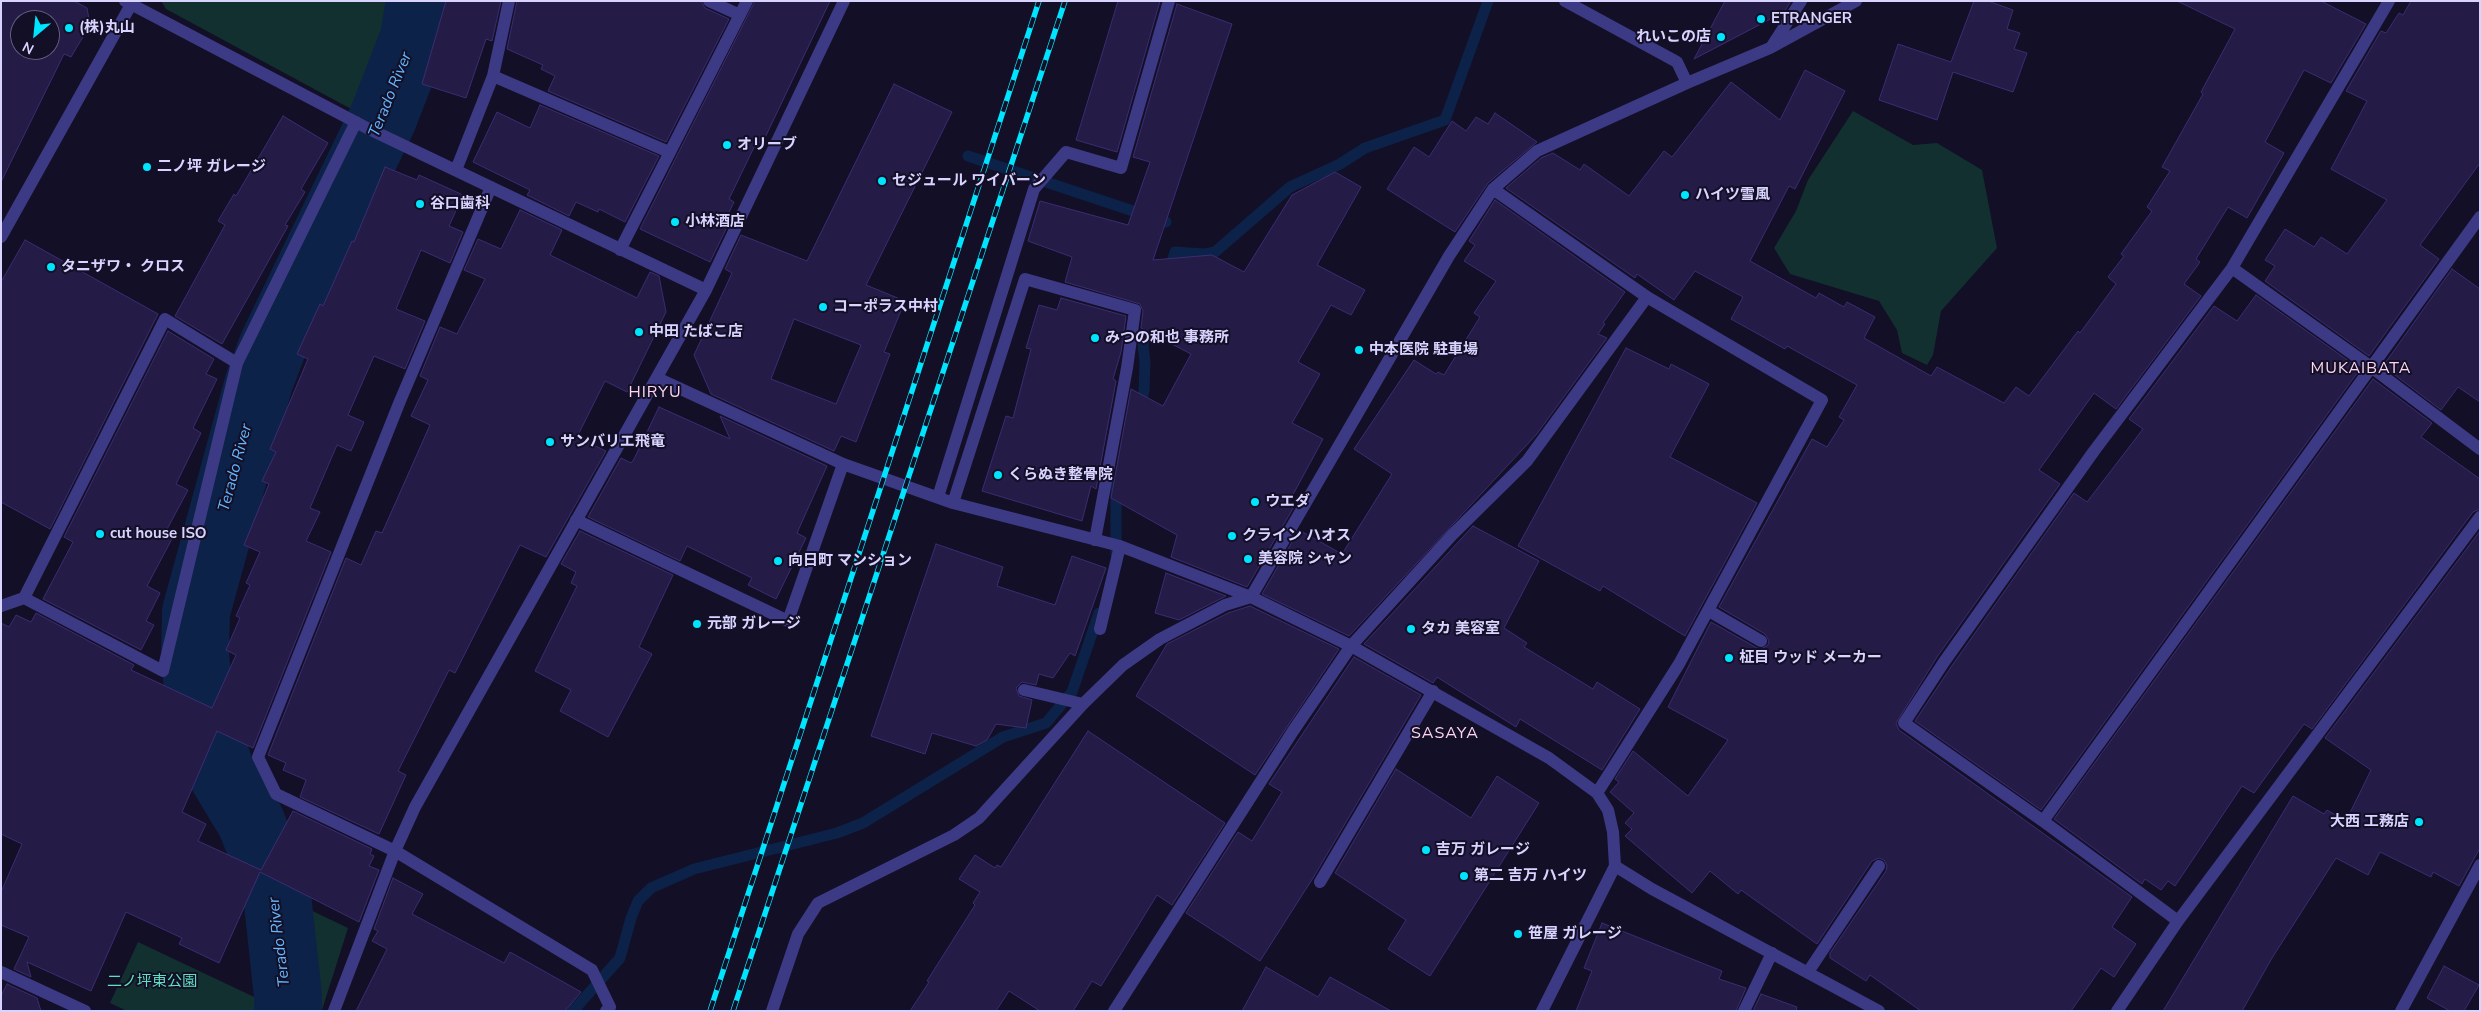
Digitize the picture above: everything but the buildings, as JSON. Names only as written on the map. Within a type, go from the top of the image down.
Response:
[{"type":"street","points":[[456,170],[493,76],[510,1]]},
{"type":"street","points":[[709,1],[740,15]]},
{"type":"street","points":[[620,250],[746,1]]},
{"type":"street","points":[[334,1011],[395,851],[415,807],[706,290],[844,1]]},
{"type":"street","points":[[938,498],[1034,189],[1066,152],[1121,168],[1169,1]]},
{"type":"street","points":[[1565,1],[1677,62],[1687,83]]},
{"type":"street","points":[[1770,48],[1801,1]]},
{"type":"street","points":[[772,1011],[798,934],[818,903],[954,835],[979,818],[1083,704],[1123,665],[1160,639],[1225,605],[1251,597],[1450,256],[1493,188],[1537,151],[1687,83],[1770,48],[1856,1]]},
{"type":"street","points":[[1,237],[130,2],[361,125],[706,290]]},
{"type":"street","points":[[2178,921],[2063,838],[2043,821],[1904,723],[1944,662],[2088,459],[2232,268],[2384,3]]},
{"type":"street","points":[[493,76],[669,152]]},
{"type":"street","points":[[24,598],[163,671],[237,363],[361,125]]},
{"type":"street","points":[[491,187],[396,410],[258,757],[276,794],[395,851],[592,970],[610,1007],[606,1011]]},
{"type":"street","points":[[1493,188],[1647,298],[1822,400],[1679,664],[1597,793]]},
{"type":"street","points":[[2043,821],[2480,218]]},
{"type":"street","points":[[2232,268],[2372,367],[2480,449]]},
{"type":"street","points":[[953,503],[1025,279],[1135,310],[1127,368],[1095,540]]},
{"type":"street","points":[[1114,1011],[1293,731],[1351,646],[1452,535],[1526,461],[1647,298]]},
{"type":"street","points":[[1,606],[24,598],[165,319],[237,363]]},
{"type":"street","points":[[656,378],[843,464],[953,503],[1120,546],[1251,597],[1351,646],[1549,758],[1597,793],[1608,810],[1613,832],[1615,866],[1542,1011]]},
{"type":"street","points":[[576,520],[788,620],[843,464]]},
{"type":"street","points":[[2117,1011],[2178,921],[2480,518]]},
{"type":"street","points":[[1100,629],[1120,546]]},
{"type":"street","points":[[1709,611],[1761,641]]},
{"type":"street","points":[[1024,690],[1083,704]]},
{"type":"street","points":[[1320,882],[1433,691]]},
{"type":"street","points":[[2401,1011],[2480,865]]},
{"type":"street","points":[[1615,866],[1652,889],[1879,1011]]},
{"type":"street","points":[[1808,972],[1879,866]]},
{"type":"street","points":[[1744,1011],[1772,952]]},
{"type":"street","points":[[1,972],[70,1008],[85,1011]]},
{"type":"green space","points":[[161,1],[405,1],[397,36],[368,112],[353,110],[166,9]]},
{"type":"green space","points":[[1853,111],[1913,145],[1937,143],[1982,170],[1997,248],[1941,311],[1933,355],[1927,365],[1902,353],[1897,330],[1879,301],[1790,274],[1774,248],[1796,211],[1808,180]]},
{"type":"green space","points":[[302,906],[348,928],[322,1010],[301,999]]},
{"type":"green space","name":"二ノ坪東公園","points":[[138,942],[269,1004],[269,1011],[127,1011],[110,1003]]},
{"type":"waterway","name":"Terado River","points":[[288,1011],[277,895],[251,822],[221,772],[205,725],[198,690],[195,652],[196,612],[259,382],[273,345],[383,118],[414,38],[420,1]]},
{"type":"waterway","points":[[1169,271],[1175,252],[1205,254],[1215,252],[1290,187],[1340,164],[1365,148],[1445,120],[1488,1]]},
{"type":"waterway","points":[[968,156],[1166,222]]},
{"type":"waterway","points":[[1140,408],[1144,391],[1145,363],[1143,344],[1153,317]]},
{"type":"waterway","points":[[1116,485],[1116,554]]},
{"type":"waterway","points":[[573,1011],[620,958],[631,918],[638,901],[651,888],[694,869],[837,833],[863,823],[1003,737],[1046,723],[1072,692],[1099,613]]},
{"type":"railway","points":[[710,1011],[1039,1]]},
{"type":"railway","points":[[733,1011],[1065,1]]},
{"type":"place","name":"ETRANGER","points":[[1761,19]]},
{"type":"place","name":"(株)丸山","points":[[69,28]]},
{"type":"place","name":"れいこの店","points":[[1721,37]]},
{"type":"place","name":"オリーブ","points":[[727,145]]},
{"type":"place","name":"二ノ坪 ガレージ","points":[[147,167]]},
{"type":"place","name":"セジュール ワイバーン","points":[[882,181]]},
{"type":"place","name":"ハイツ雪風","points":[[1685,195]]},
{"type":"place","name":"谷口歯科","points":[[420,204]]},
{"type":"place","name":"小林酒店","points":[[675,222]]},
{"type":"place","name":"タニザワ・ クロス","points":[[51,267]]},
{"type":"place","name":"コーポラス中村","points":[[823,307]]},
{"type":"place","name":"中田 たばこ店","points":[[639,332]]},
{"type":"place","name":"みつの和也 事務所","points":[[1095,338]]},
{"type":"place","name":"中本医院 駐車場","points":[[1359,350]]},
{"type":"place","name":"サンバリエ飛竜","points":[[550,442]]},
{"type":"place","name":"くらぬき整骨院","points":[[998,475]]},
{"type":"place","name":"ウエダ","points":[[1255,502]]},
{"type":"place","name":"cut house ISO","points":[[100,534]]},
{"type":"place","name":"クライン ハオス","points":[[1232,536]]},
{"type":"place","name":"美容院 シャン","points":[[1248,559]]},
{"type":"place","name":"向日町 マンション","points":[[778,561]]},
{"type":"place","name":"元部 ガレージ","points":[[697,624]]},
{"type":"place","name":"タカ 美容室","points":[[1411,629]]},
{"type":"place","name":"柾目 ウッド メーカー","points":[[1729,658]]},
{"type":"place","name":"大西 工務店","points":[[2419,822]]},
{"type":"place","name":"吉万 ガレージ","points":[[1426,850]]},
{"type":"place","name":"第二 吉万 ハイツ","points":[[1464,876]]},
{"type":"place","name":"笹屋 ガレージ","points":[[1518,934]]},
{"type":"district","name":"MUKAIBATA","points":[[2361,369]]},
{"type":"district","name":"HIRYU","points":[[655,393]]},
{"type":"district","name":"SASAYA","points":[[1445,734]]}]
